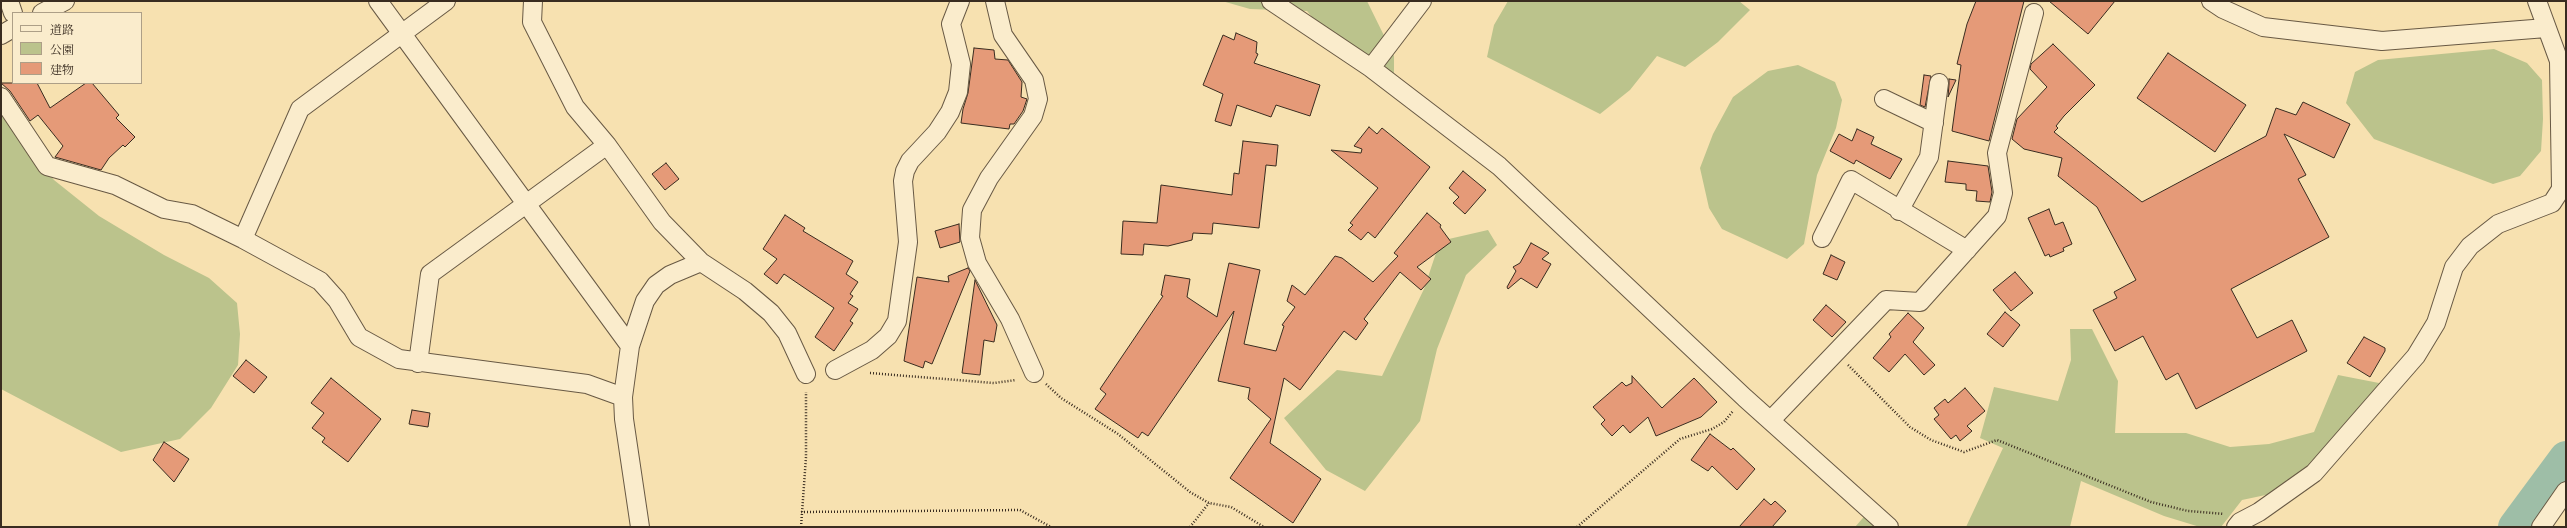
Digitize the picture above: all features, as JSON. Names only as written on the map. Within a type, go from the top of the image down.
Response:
[{"type":"street","points":[[9,1],[13,12]]},
{"type":"street","points":[[44,12],[65,1]]},
{"type":"street","points":[[378,1],[630,346]]},
{"type":"street","points":[[243,239],[300,109],[401,32],[446,1]]},
{"type":"street","points":[[533,1],[532,22],[575,107],[607,146],[662,222],[701,262],[745,292],[771,313],[787,333],[806,374]]},
{"type":"street","points":[[834,370],[872,350],[888,336],[896,321],[908,242],[903,181],[905,170],[910,161],[937,132],[950,112],[958,92],[961,64],[951,24],[960,1]]},
{"type":"street","points":[[995,1],[1003,35],[1034,80],[1038,100],[1033,116],[989,178],[972,210],[970,238],[977,263],[1010,320],[1034,373]]},
{"type":"street","points":[[1272,1],[1371,68],[1499,166],[1745,398],[1889,527]]},
{"type":"street","points":[[1371,68],[1422,1]]},
{"type":"street","points":[[2211,1],[2223,9],[2263,27],[2382,41],[2546,28]]},
{"type":"street","points":[[2238,524],[2259,512],[2314,473],[2416,356],[2436,323],[2454,267],[2470,246],[2498,224],[2552,203],[2561,189],[2559,61],[2537,1]]},
{"type":"street","points":[[1771,420],[1886,300],[1920,302],[1997,216],[2002,193],[1997,153],[2034,13]]},
{"type":"street","points":[[1,35],[12,29]]},
{"type":"street","points":[[1899,211],[1929,157],[1939,83]]},
{"type":"street","points":[[1,97],[47,166],[114,185],[164,209],[192,214],[243,239],[320,281],[337,300],[359,337],[398,359],[418,363],[587,384],[623,397]]},
{"type":"street","points":[[1884,99],[1934,123]]},
{"type":"street","points":[[418,363],[430,274],[607,146]]},
{"type":"street","points":[[1822,238],[1851,180],[1899,211],[1967,250]]},
{"type":"street","points":[[640,527],[624,419],[623,397],[630,346],[645,301],[656,286],[670,274],[701,262]]},
{"type":"street","points":[[2540,527],[2566,491]]},
{"type":"path","points":[[1836,353],[1910,427],[1931,440],[1964,452],[1997,440],[2151,502],[2188,511],[2231,514],[2238,524]]},
{"type":"path","points":[[866,372],[994,383],[1012,381],[1034,373],[1061,398],[1118,434],[1190,492],[1209,503],[1231,507],[1264,527]]},
{"type":"path","points":[[801,527],[806,457],[806,374]]},
{"type":"path","points":[[1577,527],[1680,439],[1712,429],[1724,422],[1745,398]]},
{"type":"path","points":[[1190,527],[1209,503]]},
{"type":"path","points":[[801,512],[1020,510],[1050,527]]},
{"type":"green space","points":[[1222,1],[1367,1],[1394,56],[1394,87],[1361,73],[1339,50],[1307,11],[1250,9]]},
{"type":"green space","points":[[1508,1],[1739,1],[1750,10],[1718,42],[1685,67],[1657,56],[1630,90],[1600,114],[1487,57],[1494,25]]},
{"type":"green space","points":[[2494,49],[2527,63],[2542,80],[2543,119],[2541,151],[2520,176],[2493,184],[2374,139],[2346,103],[2355,72],[2378,60]]},
{"type":"green space","points":[[1798,65],[1835,82],[1842,100],[1836,128],[1817,175],[1804,244],[1787,259],[1722,229],[1709,208],[1700,168],[1713,134],[1733,97],[1768,71]]},
{"type":"green space","points":[[1,106],[32,153],[54,180],[99,216],[164,255],[209,278],[237,303],[240,334],[238,365],[211,408],[180,439],[121,452],[1,389]]},
{"type":"green space","points":[[1488,230],[1497,245],[1466,275],[1437,349],[1420,421],[1365,491],[1326,470],[1284,418],[1337,370],[1382,376],[1424,289],[1440,241]]},
{"type":"green space","points":[[2070,329],[2092,329],[2118,381],[2115,433],[2186,433],[2230,447],[2269,444],[2314,432],[2338,375],[2379,383],[2381,389],[2310,467],[2275,493],[2242,500],[2221,527],[2200,527],[2164,516],[2081,481],[2070,527],[1966,527],[2003,448],[1980,438],[1994,387],[2058,401],[2071,360]]},
{"type":"green space","points":[[1869,511],[1886,527],[1855,527]]},
{"type":"building","points":[[1976,1],[2024,1],[1989,141],[1952,131],[1961,65],[1957,64],[1967,24]]},
{"type":"building","points":[[2049,1],[2115,1],[2088,34]]},
{"type":"building","points":[[1236,33],[1257,42],[1256,53],[1258,54],[1254,63],[1320,85],[1310,116],[1276,105],[1271,117],[1237,105],[1231,126],[1215,121],[1223,94],[1203,85],[1223,35],[1234,40]]},
{"type":"building","points":[[2053,44],[2095,85],[2064,116],[2056,126],[2058,128],[2054,132],[2142,202],[2266,136],[2276,108],[2296,115],[2303,102],[2350,124],[2334,158],[2284,134],[2306,175],[2298,179],[2329,237],[2231,289],[2257,338],[2292,320],[2307,351],[2196,409],[2178,373],[2166,380],[2143,336],[2115,351],[2093,310],[2117,298],[2114,292],[2136,280],[2097,207],[2058,176],[2062,158],[2024,149],[2012,139],[2017,119],[2047,87],[2030,69],[2031,64]]},
{"type":"building","points":[[974,48],[994,50],[995,59],[1008,60],[1022,82],[1021,97],[1027,99],[1023,111],[1014,124],[1010,124],[1009,129],[961,123],[963,109],[968,93]]},
{"type":"building","points":[[2168,53],[2246,105],[2215,152],[2137,98]]},
{"type":"building","points":[[1924,75],[1931,76],[1925,107],[1920,105]]},
{"type":"building","points":[[1949,79],[1956,80],[1948,97],[1949,84]]},
{"type":"building","points":[[1,83],[38,84],[50,108],[85,84],[93,84],[119,115],[116,118],[135,137],[125,147],[123,145],[109,158],[101,170],[55,157],[63,146],[38,115],[30,121],[10,91]]},
{"type":"building","points":[[1369,127],[1377,134],[1382,128],[1430,167],[1375,238],[1368,232],[1361,240],[1348,230],[1353,225],[1350,223],[1378,188],[1331,150],[1361,153],[1362,149],[1354,146]]},
{"type":"building","points":[[1857,129],[1874,137],[1871,144],[1902,159],[1890,179],[1856,160],[1854,164],[1830,151],[1839,134],[1852,141]]},
{"type":"building","points":[[1243,141],[1278,145],[1276,166],[1266,165],[1259,228],[1213,223],[1212,234],[1193,233],[1192,240],[1168,246],[1144,244],[1143,255],[1121,254],[1123,221],[1157,223],[1161,185],[1232,195],[1234,173],[1239,174]]},
{"type":"building","points":[[1948,161],[1988,166],[1992,192],[1990,202],[1976,201],[1977,191],[1966,190],[1966,184],[1945,182]]},
{"type":"building","points":[[666,163],[679,179],[665,190],[652,174]]},
{"type":"building","points":[[1463,171],[1486,190],[1465,214],[1453,203],[1459,197],[1449,188]]},
{"type":"building","points":[[2049,209],[2055,225],[2063,222],[2072,244],[2063,248],[2064,251],[2050,257],[2049,254],[2045,256],[2028,218]]},
{"type":"building","points":[[1427,213],[1441,225],[1440,227],[1451,242],[1417,267],[1431,279],[1421,290],[1400,272],[1364,319],[1368,323],[1356,340],[1344,331],[1300,390],[1284,378],[1270,443],[1321,479],[1293,523],[1230,478],[1271,419],[1248,399],[1250,388],[1218,381],[1234,311],[1148,436],[1142,432],[1138,438],[1095,409],[1106,394],[1100,389],[1163,296],[1161,295],[1165,275],[1190,279],[1187,297],[1217,317],[1229,263],[1260,270],[1244,344],[1276,351],[1284,326],[1282,325],[1295,307],[1287,301],[1292,285],[1305,295],[1335,256],[1342,258],[1373,282],[1398,256],[1394,253]]},
{"type":"building","points":[[785,215],[805,228],[803,231],[853,261],[846,274],[858,282],[850,294],[853,296],[848,303],[858,309],[850,321],[853,323],[834,351],[815,337],[834,308],[784,274],[777,284],[764,274],[777,259],[763,249]]},
{"type":"building","points":[[959,224],[960,242],[940,248],[935,231]]},
{"type":"building","points":[[1531,243],[1549,253],[1542,259],[1551,264],[1537,288],[1521,278],[1508,289],[1507,287],[1516,271],[1513,267],[1520,263]]},
{"type":"building","points":[[1831,255],[1845,262],[1837,280],[1823,274]]},
{"type":"building","points":[[968,268],[970,271],[932,364],[925,361],[923,368],[904,361],[917,277],[949,282],[948,276]]},
{"type":"building","points":[[2015,272],[2033,293],[2011,311],[1993,290]]},
{"type":"building","points":[[975,280],[997,325],[994,342],[984,340],[980,375],[962,373]]},
{"type":"building","points":[[1826,305],[1846,322],[1832,337],[1813,320]]},
{"type":"building","points":[[2005,312],[2020,325],[2003,347],[1987,334]]},
{"type":"building","points":[[1908,313],[1924,328],[1913,342],[1935,365],[1924,375],[1905,354],[1889,372],[1873,358],[1891,337],[1889,334]]},
{"type":"building","points":[[2364,337],[2385,348],[2385,351],[2370,377],[2347,363]]},
{"type":"building","points":[[246,360],[267,377],[254,393],[233,376]]},
{"type":"building","points":[[1632,376],[1662,408],[1694,378],[1717,402],[1701,417],[1656,436],[1648,417],[1630,433],[1623,425],[1612,436],[1601,424],[1605,420],[1593,407],[1622,382],[1626,386],[1632,383]]},
{"type":"building","points":[[331,378],[381,419],[348,462],[322,442],[325,438],[312,428],[324,413],[311,403]]},
{"type":"building","points":[[1965,388],[1985,411],[1967,426],[1972,431],[1960,441],[1956,435],[1951,439],[1934,419],[1939,415],[1934,408],[1945,399],[1948,403]]},
{"type":"building","points":[[412,410],[430,413],[428,427],[409,424]]},
{"type":"building","points":[[1710,434],[1731,450],[1733,448],[1755,469],[1737,490],[1712,466],[1708,471],[1691,460]]},
{"type":"building","points":[[164,442],[189,459],[174,482],[153,460]]},
{"type":"building","points":[[1764,499],[1771,505],[1775,501],[1786,511],[1772,527],[1739,527]]},
{"type":"waterway","points":[[2515,527],[2566,458]]}]
